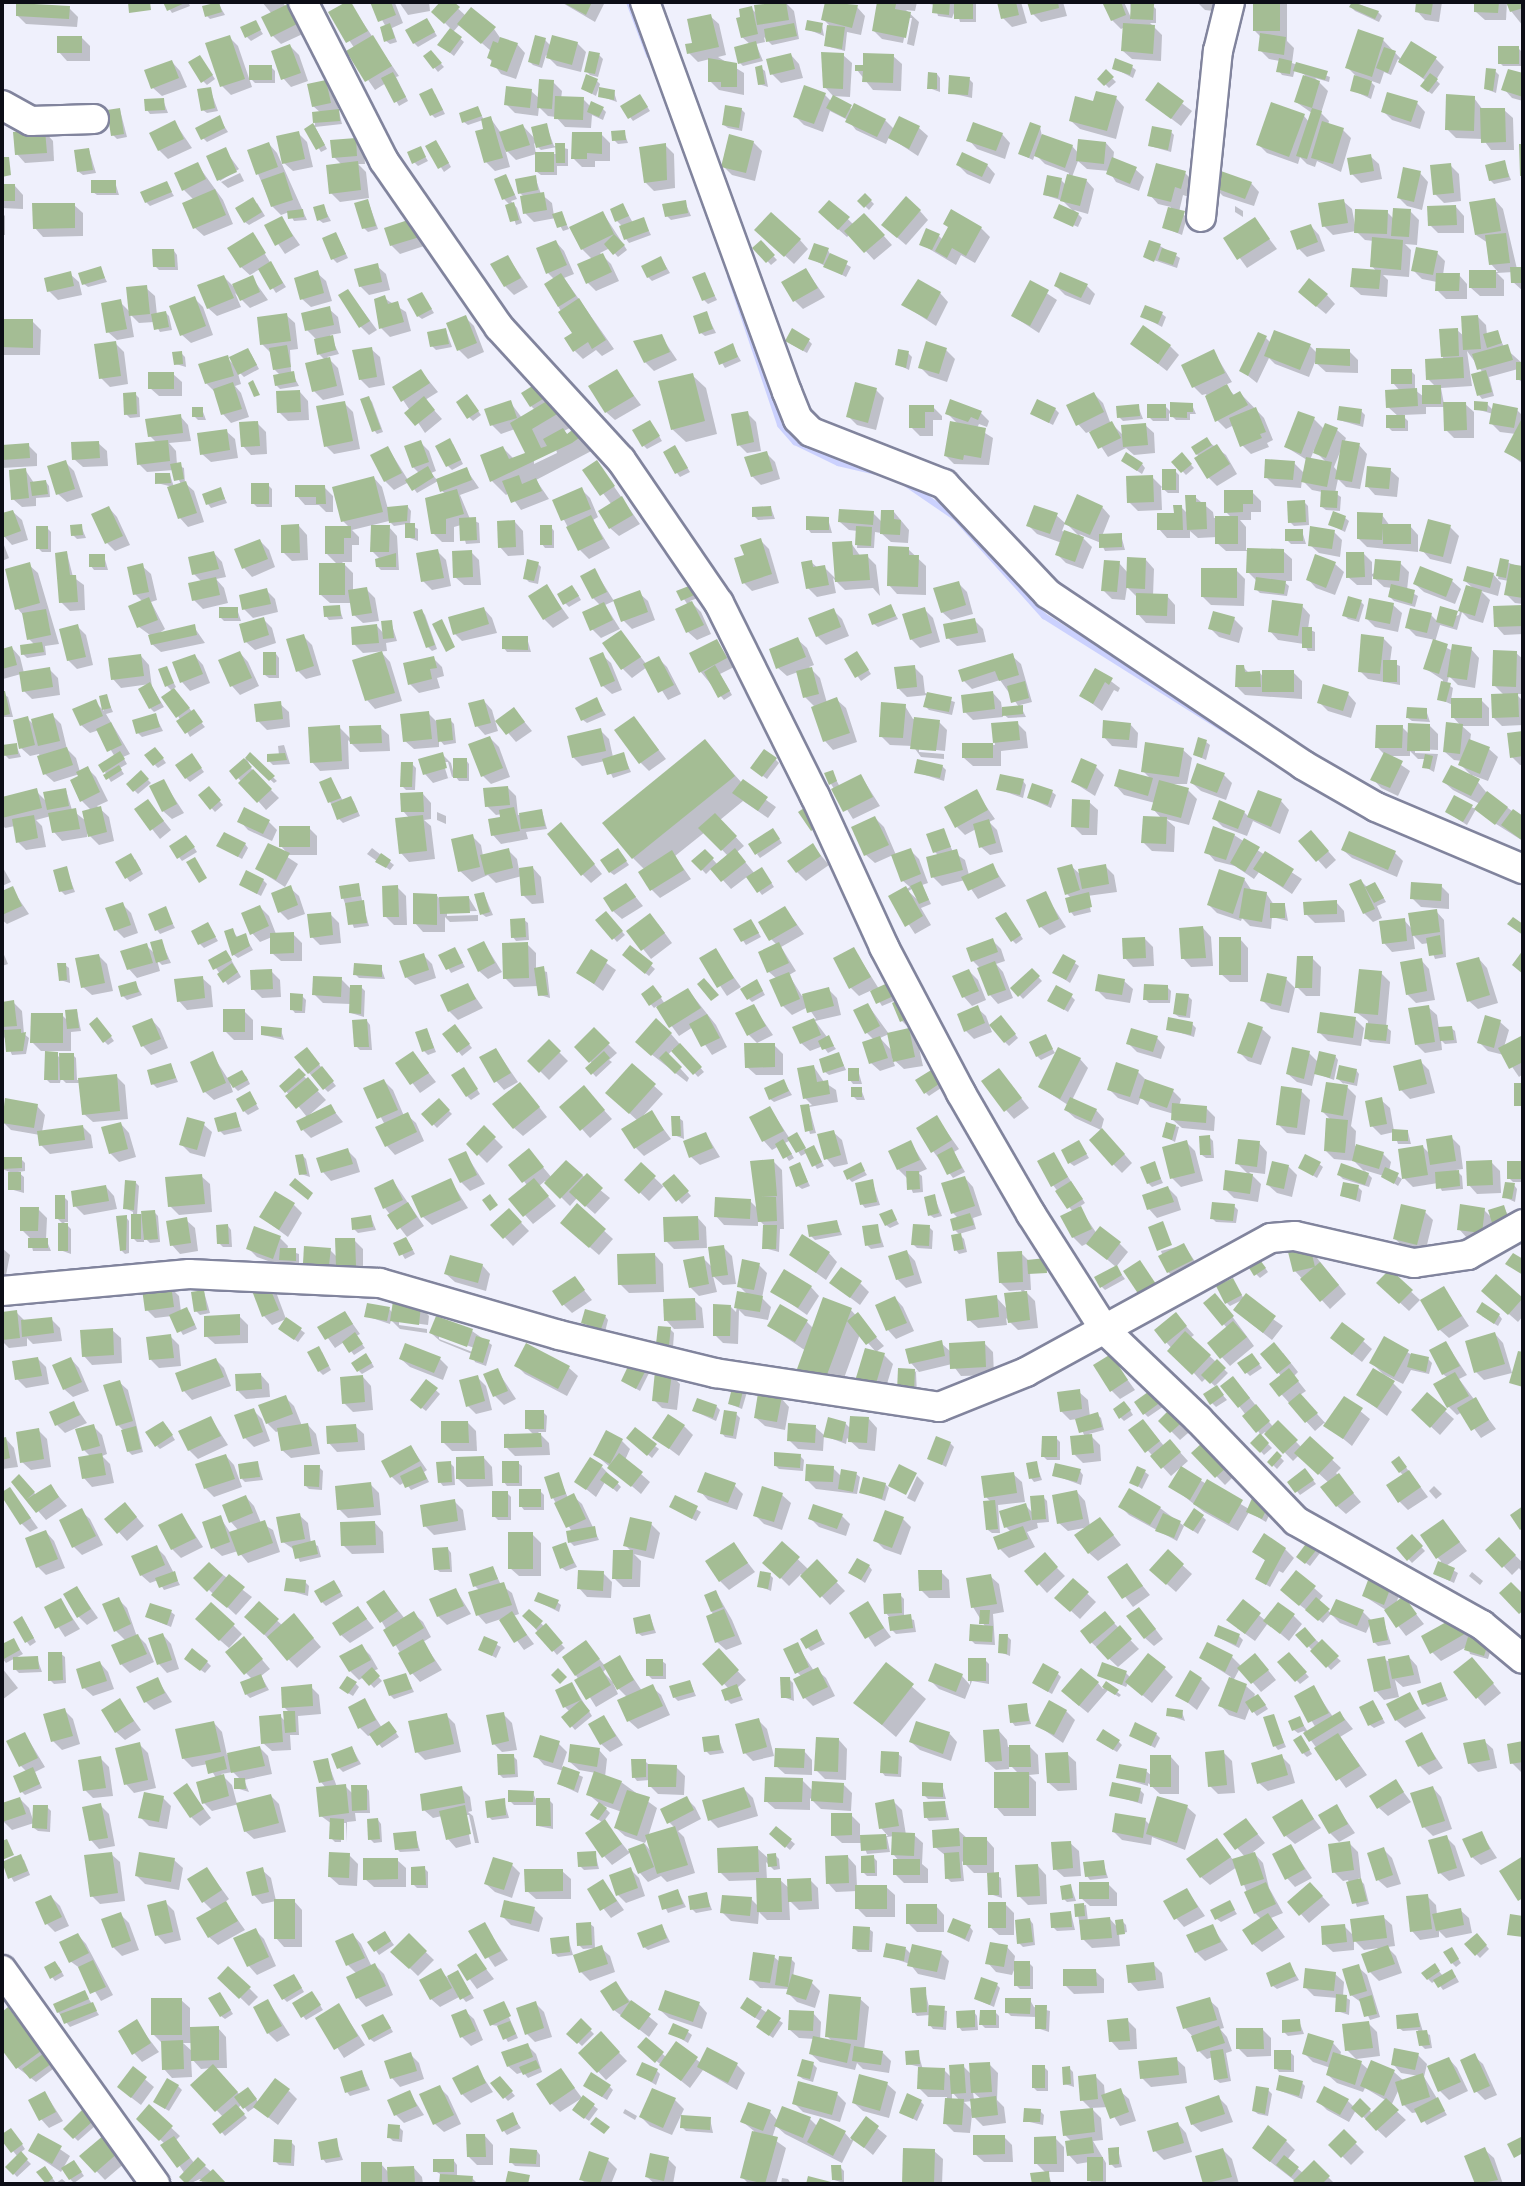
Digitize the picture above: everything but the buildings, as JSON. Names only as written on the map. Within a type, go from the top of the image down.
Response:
[{"type":"street","points":[[303,2],[370,139],[401,186],[499,327],[621,460],[719,603],[815,796],[884,947],[961,1093],[1031,1214],[1105,1330],[1306,1529],[1482,1625],[1523,1659]]},
{"type":"street","points":[[645,2],[787,392],[798,419],[811,432],[944,484],[1048,594],[1303,765],[1376,807],[1523,869]]},
{"type":"street","points":[[1201,217],[1218,51],[1230,2]]},
{"type":"street","points":[[2,105],[31,121],[94,119]]},
{"type":"street","points":[[2,1291],[189,1274],[380,1283],[559,1335],[715,1373],[924,1407],[955,1403],[1026,1372],[1271,1238],[1295,1236],[1414,1263],[1468,1255],[1523,1224]]},
{"type":"street","points":[[2,1970],[155,2184]]},
{"type":"waterway","points":[[629,2],[649,55]]},
{"type":"waterway","points":[[730,276],[780,425],[795,442],[838,463],[881,473]]},
{"type":"waterway","points":[[902,481],[956,518],[1044,616],[1244,742]]}]
